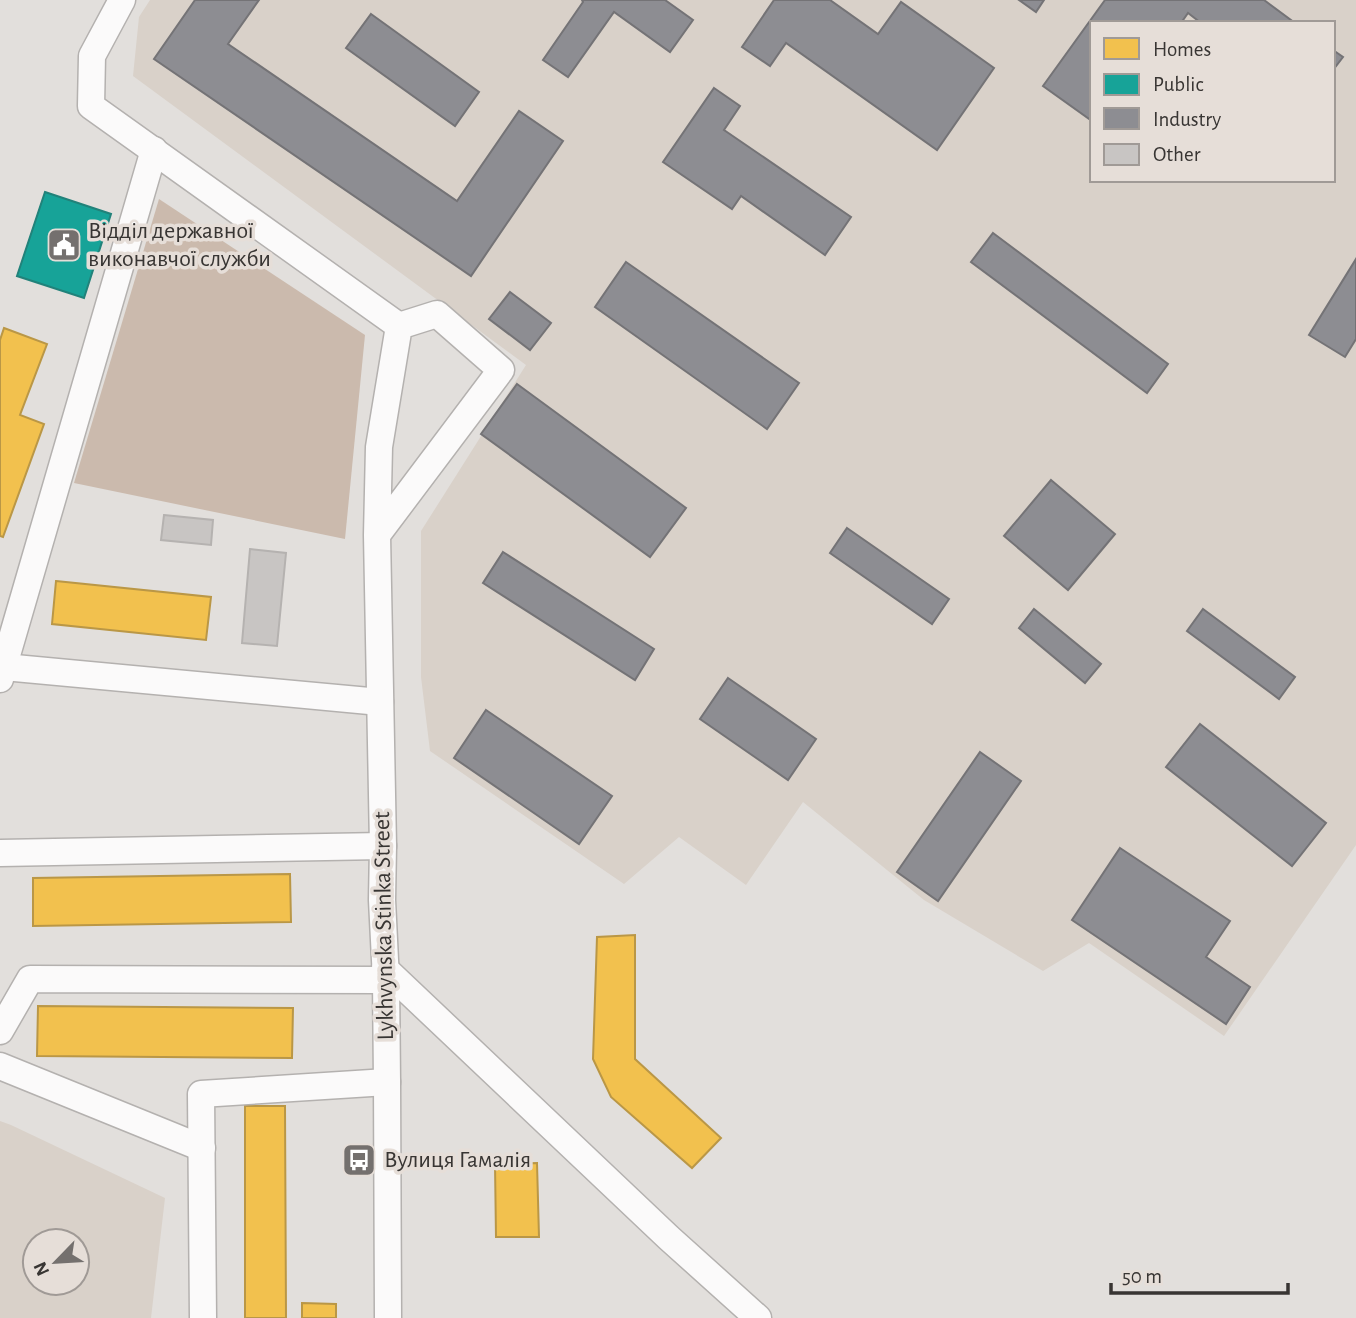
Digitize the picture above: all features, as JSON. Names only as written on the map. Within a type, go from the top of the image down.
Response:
[{"type":"street","points":[[122,0],[92,56],[91,106],[399,326],[437,314],[501,370],[377,534]]},
{"type":"street","points":[[154,150],[2,673],[380,702]]},
{"type":"street","name":"Lykhvynska Stinka Street","points":[[388,1318],[386,975],[382,901],[377,534],[379,447],[399,326]]},
{"type":"street","points":[[0,853],[383,846]]},
{"type":"street","points":[[0,1031],[30,979],[386,975],[758,1318]]},
{"type":"street","points":[[0,1066],[202,1147]]},
{"type":"street","points":[[203,1318],[201,1094],[387,1082]]},
{"type":"shaded area","points":[[150,0],[1356,0],[1356,845],[1224,1036],[1089,943],[1043,971],[924,900],[803,802],[746,885],[679,837],[624,884],[430,751],[421,677],[421,531],[526,365],[133,76],[139,17]]},
{"type":"shaded area","points":[[159,199],[365,335],[345,539],[74,483]]},
{"type":"shaded area","points":[[0,1121],[165,1198],[151,1318],[0,1318]]},
{"type":"building: Homes","points":[[4,328],[47,344],[20,415],[44,424],[3,537],[0,536],[0,340]]},
{"type":"building: Homes","points":[[56,581],[211,597],[206,640],[52,624]]},
{"type":"building: Homes","points":[[290,874],[291,922],[33,926],[33,878]]},
{"type":"building: Homes","points":[[635,935],[635,1059],[721,1138],[692,1168],[611,1097],[593,1059],[597,937]]},
{"type":"building: Homes","points":[[38,1006],[293,1008],[292,1058],[37,1056]]},
{"type":"building: Homes","points":[[245,1106],[285,1106],[286,1318],[245,1318]]},
{"type":"building: Homes","points":[[537,1163],[539,1237],[496,1237],[495,1164]]},
{"type":"building: Homes","points":[[302,1303],[336,1304],[336,1318],[302,1318]]},
{"type":"building: Public","name":"Відділ державної виконавчої служби","points":[[45,192],[111,214],[84,298],[17,276]]},
{"type":"building: Industry","points":[[195,0],[259,0],[228,44],[457,201],[519,111],[563,141],[471,276],[154,59]]},
{"type":"building: Industry","points":[[582,0],[665,0],[693,20],[670,52],[614,12],[568,77],[543,60]]},
{"type":"building: Industry","points":[[774,0],[830,0],[878,34],[901,2],[994,68],[937,150],[786,43],[770,66],[742,47]]},
{"type":"building: Industry","points":[[1019,0],[1044,0],[1036,12]]},
{"type":"building: Industry","points":[[1105,0],[1264,0],[1292,21],[1198,21],[1188,13],[1182,21],[1090,21],[1090,120],[1043,86]]},
{"type":"building: Industry","points":[[371,14],[479,92],[455,126],[346,48]]},
{"type":"building: Industry","points":[[1335,51],[1343,57],[1335,67]]},
{"type":"building: Industry","points":[[714,88],[740,106],[724,130],[851,217],[825,255],[741,196],[732,209],[663,162]]},
{"type":"building: Industry","points":[[993,233],[1168,364],[1147,393],[971,262]]},
{"type":"building: Industry","points":[[1356,259],[1356,339],[1345,357],[1309,335]]},
{"type":"building: Industry","points":[[626,262],[799,383],[767,429],[595,307]]},
{"type":"building: Industry","points":[[510,292],[551,323],[530,350],[489,319]]},
{"type":"building: Industry","points":[[517,384],[686,508],[650,557],[481,434]]},
{"type":"building: Industry","points":[[1051,480],[1115,534],[1068,590],[1004,536]]},
{"type":"building: Industry","points":[[847,528],[949,599],[932,624],[830,553]]},
{"type":"building: Industry","points":[[503,552],[654,649],[635,680],[483,583]]},
{"type":"building: Industry","points":[[1034,609],[1101,664],[1085,683],[1019,628]]},
{"type":"building: Industry","points":[[1203,609],[1295,677],[1279,699],[1187,631]]},
{"type":"building: Industry","points":[[728,678],[816,739],[788,780],[700,719]]},
{"type":"building: Industry","points":[[486,710],[612,796],[579,844],[454,758]]},
{"type":"building: Industry","points":[[1200,724],[1326,823],[1292,866],[1166,767]]},
{"type":"building: Industry","points":[[980,752],[1021,781],[938,901],[897,872]]},
{"type":"building: Industry","points":[[1120,848],[1230,921],[1206,957],[1250,987],[1226,1024],[1072,920]]},
{"type":"building: Other","points":[[164,515],[213,520],[211,545],[161,540]]},
{"type":"building: Other","points":[[250,549],[286,553],[277,646],[242,643]]},
{"type":"place","name":"Відділ державної виконавчої служби","points":[[64,245]]},
{"type":"place","name":"Вулиця Гамалія","points":[[359,1160]]}]
